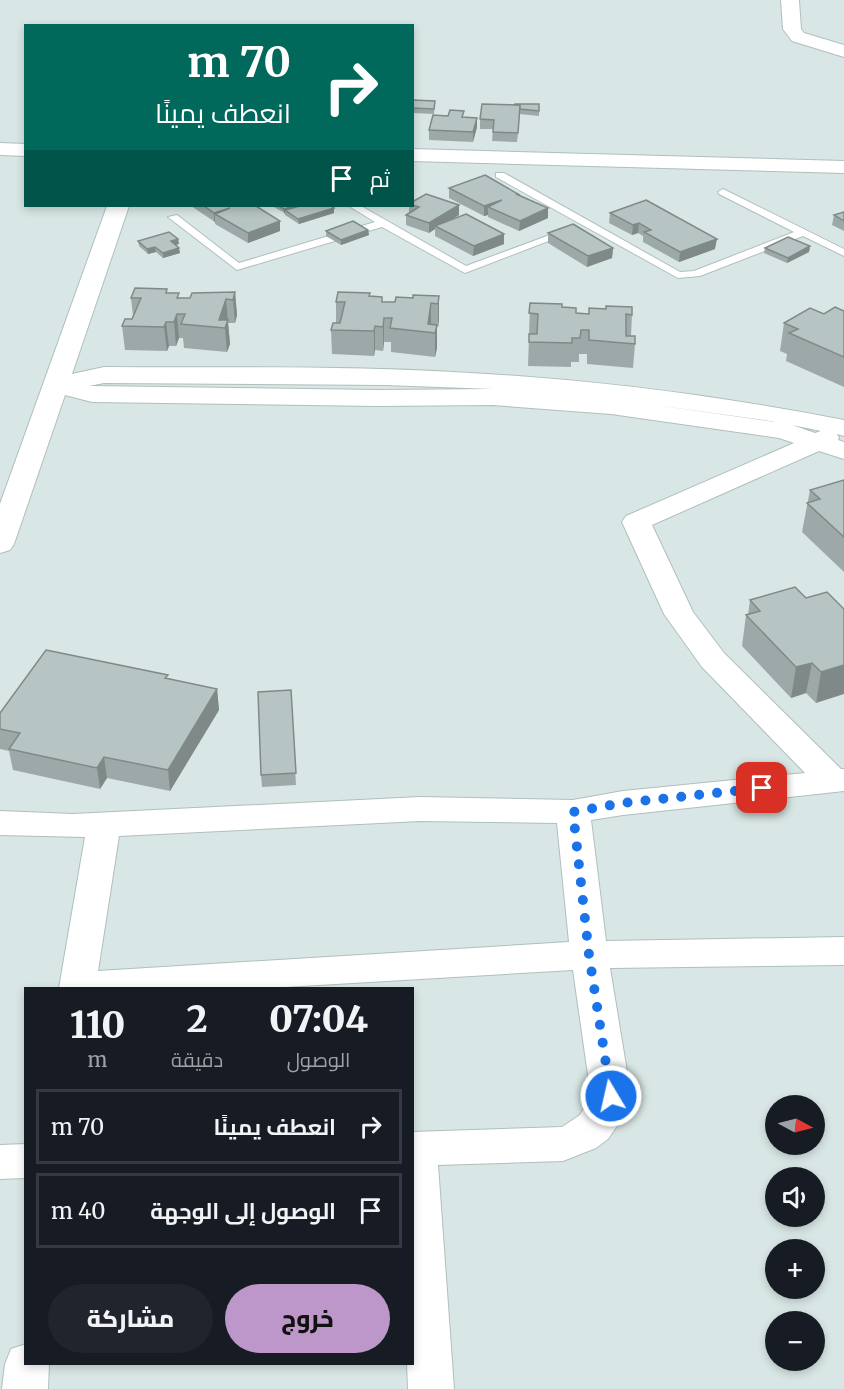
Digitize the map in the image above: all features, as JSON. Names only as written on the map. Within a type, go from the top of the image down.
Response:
[{"type":"street","points":[[790,0],[792,29],[798,37],[844,51]]},
{"type":"street","points":[[0,149],[24,150]]},
{"type":"street","points":[[414,155],[844,167]]},
{"type":"street","points":[[0,543],[118,207]]},
{"type":"street","points":[[56,385],[104,375],[385,377],[470,380],[612,391],[764,411],[844,430]]},
{"type":"street","points":[[56,385],[92,394],[376,398],[493,397],[610,406],[783,431],[844,451]]},
{"type":"street","points":[[838,780],[713,660],[679,614],[636,522],[844,430]]},
{"type":"street","points":[[0,823],[73,826],[420,809],[573,812],[623,803],[838,780]]},
{"type":"street","points":[[431,1389],[415,1149],[563,1144],[584,1137],[603,1117],[611,1096],[589,955],[573,812]]},
{"type":"street","points":[[104,824],[78,987],[589,955],[844,951]]},
{"type":"street","points":[[0,1162],[24,1161]]},
{"type":"street","points":[[25,1389],[27,1365]]},
{"type":"lane","points":[[500,175],[673,273],[684,276],[696,274],[804,232]]},
{"type":"lane","points":[[723,192],[844,253]]},
{"type":"lane","points":[[356,207],[465,270],[587,225]]},
{"type":"lane","points":[[173,217],[237,267],[384,223]]},
{"type":"building","points":[[414,100],[435,101],[434,109],[414,108]]},
{"type":"building","points":[[482,104],[520,105],[518,133],[493,132],[494,120],[480,119]]},
{"type":"building","points":[[515,104],[539,104],[539,111],[520,109],[520,105]]},
{"type":"building","points":[[450,110],[464,111],[462,117],[477,118],[473,132],[429,130],[433,115],[448,116]]},
{"type":"building","points":[[485,175],[518,194],[516,194],[548,208],[520,221],[488,207],[502,200],[484,206],[449,188]]},
{"type":"building","points":[[426,194],[459,205],[429,223],[406,215],[419,207],[414,206],[414,201]]},
{"type":"building","points":[[646,200],[717,239],[680,252],[644,232],[651,230],[639,223],[633,225],[610,213]]},
{"type":"building","points":[[205,207],[258,207],[280,221],[248,233],[215,214],[230,208],[214,213]]},
{"type":"building","points":[[296,207],[334,208],[298,219],[285,210]]},
{"type":"building","points":[[844,212],[844,221],[834,215]]},
{"type":"building","points":[[466,214],[504,234],[474,246],[435,226]]},
{"type":"building","points":[[353,221],[368,230],[341,240],[326,231]]},
{"type":"building","points":[[573,224],[613,248],[588,256],[548,233]]},
{"type":"building","points":[[169,232],[178,239],[171,241],[179,248],[163,253],[155,247],[147,249],[138,241]]},
{"type":"building","points":[[788,237],[810,246],[788,258],[765,248]]},
{"type":"building","points":[[135,288],[167,289],[166,293],[179,293],[177,298],[190,298],[192,293],[235,292],[233,300],[226,299],[219,320],[228,320],[225,328],[181,324],[185,314],[177,314],[174,322],[166,322],[164,327],[122,326],[125,319],[132,319],[141,298],[131,298]]},
{"type":"building","points":[[338,292],[370,293],[369,296],[382,297],[382,302],[395,302],[396,297],[413,298],[413,295],[439,296],[438,304],[431,303],[428,324],[437,325],[435,333],[390,328],[392,318],[384,318],[383,327],[375,326],[374,331],[331,330],[333,323],[340,323],[345,302],[336,302]]},
{"type":"building","points":[[530,303],[562,304],[562,307],[576,308],[576,313],[589,314],[589,308],[632,307],[632,315],[626,314],[626,336],[635,336],[635,344],[589,340],[589,330],[581,330],[580,338],[572,338],[572,343],[529,342],[529,334],[537,334],[538,314],[529,313]]},
{"type":"building","points":[[835,307],[844,311],[844,357],[789,333],[798,329],[784,323],[810,308],[824,314]]},
{"type":"building","points":[[844,480],[844,537],[807,503],[820,499],[810,490]]},
{"type":"building","points":[[795,587],[806,598],[827,592],[844,609],[844,665],[821,672],[812,663],[796,667],[746,615],[760,611],[750,600]]},
{"type":"building","points":[[46,650],[168,675],[165,678],[217,689],[168,770],[104,757],[97,768],[9,749],[20,733],[0,729],[0,713]]},
{"type":"building","points":[[291,690],[296,773],[261,775],[258,692]]},
{"type":"route","points":[[611,1096],[589,955],[573,812],[623,803],[762,788]]}]
